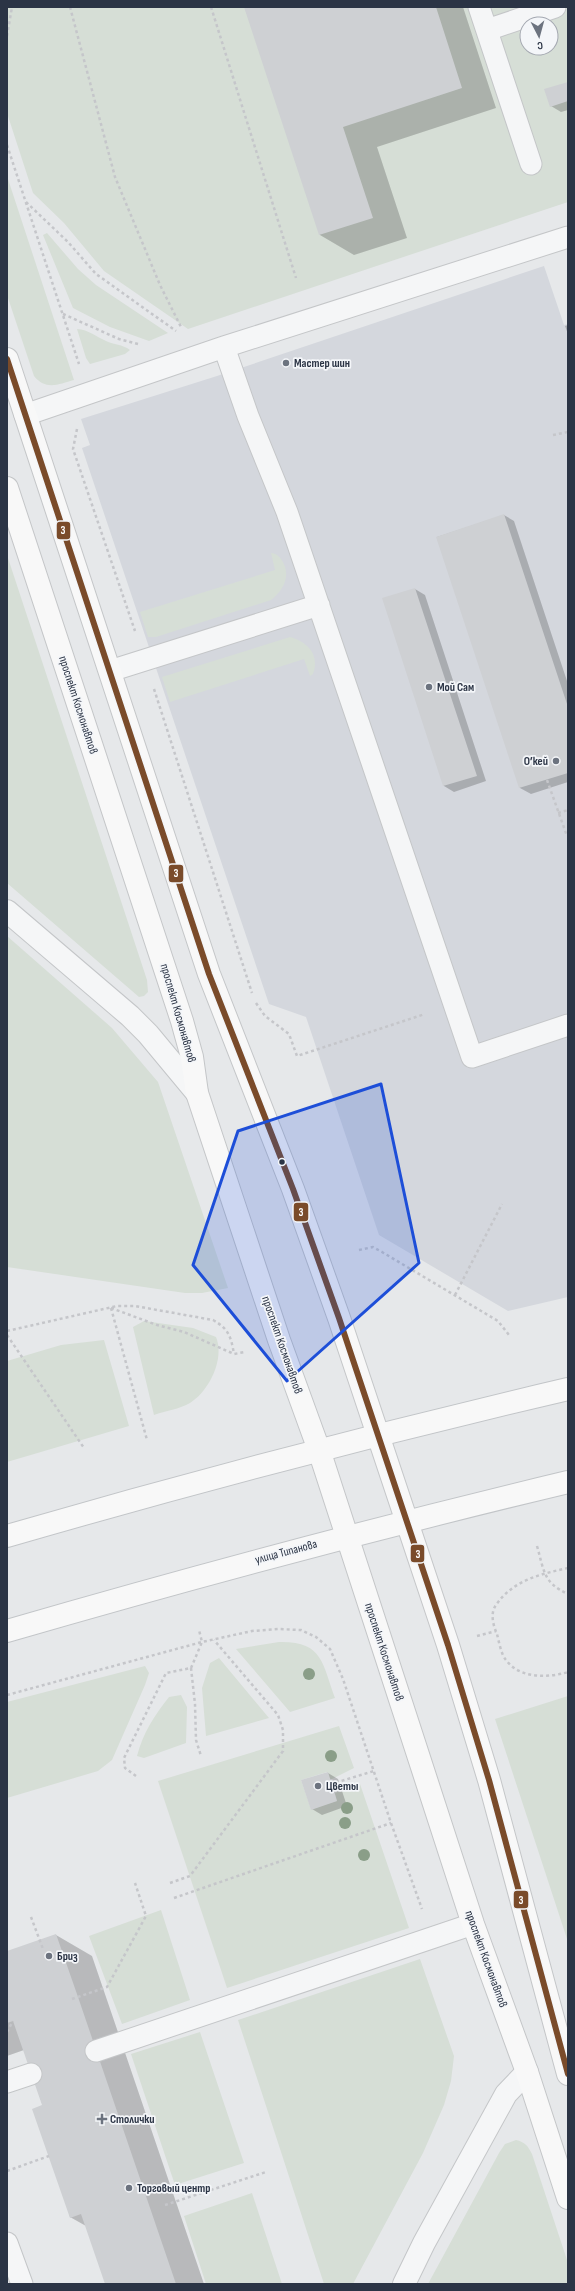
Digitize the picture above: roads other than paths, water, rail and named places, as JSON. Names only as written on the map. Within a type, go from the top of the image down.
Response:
[{"type":"street","points":[[7,359],[209,974],[293,1189],[339,1318],[377,1436],[448,1645],[489,1780],[566,2063]]},
{"type":"street","name":"проспект Космонавтов","points":[[7,488],[182,1021],[192,1057],[197,1094],[280,1340],[319,1450],[473,1924],[527,2072],[568,2198]]},
{"type":"street","points":[[7,911],[130,1016],[148,1034],[197,1094]]},
{"type":"street","points":[[7,1536],[161,1491],[319,1450],[568,1389]]},
{"type":"street","name":"улица Типанова","points":[[7,1631],[185,1579],[346,1536],[568,1482]]},
{"type":"street","points":[[404,2284],[424,2243],[506,2094],[527,2072]]},
{"type":"lane","points":[[479,7],[531,164]]},
{"type":"lane","points":[[486,30],[555,7]]},
{"type":"lane","points":[[25,415],[224,347],[568,237]]},
{"type":"lane","points":[[224,347],[248,416],[287,512],[472,1057],[568,1025]]},
{"type":"lane","points":[[110,671],[319,605]]},
{"type":"lane","points":[[96,2051],[473,1924]]},
{"type":"lane","points":[[7,2082],[31,2074]]},
{"type":"lane","points":[[7,2243],[22,2284]]},
{"type":"place","name":"Мастер шин","points":[[286,363]]},
{"type":"place","name":"Мой Сам","points":[[429,687]]},
{"type":"place","name":"О’кей","points":[[556,761]]},
{"type":"place","name":"Цветы","points":[[318,1786]]},
{"type":"place","name":"Бриз","points":[[49,1956]]},
{"type":"place","name":"Столички","points":[[102,2119]]},
{"type":"place","name":"Торговый центр","points":[[129,2188]]}]
